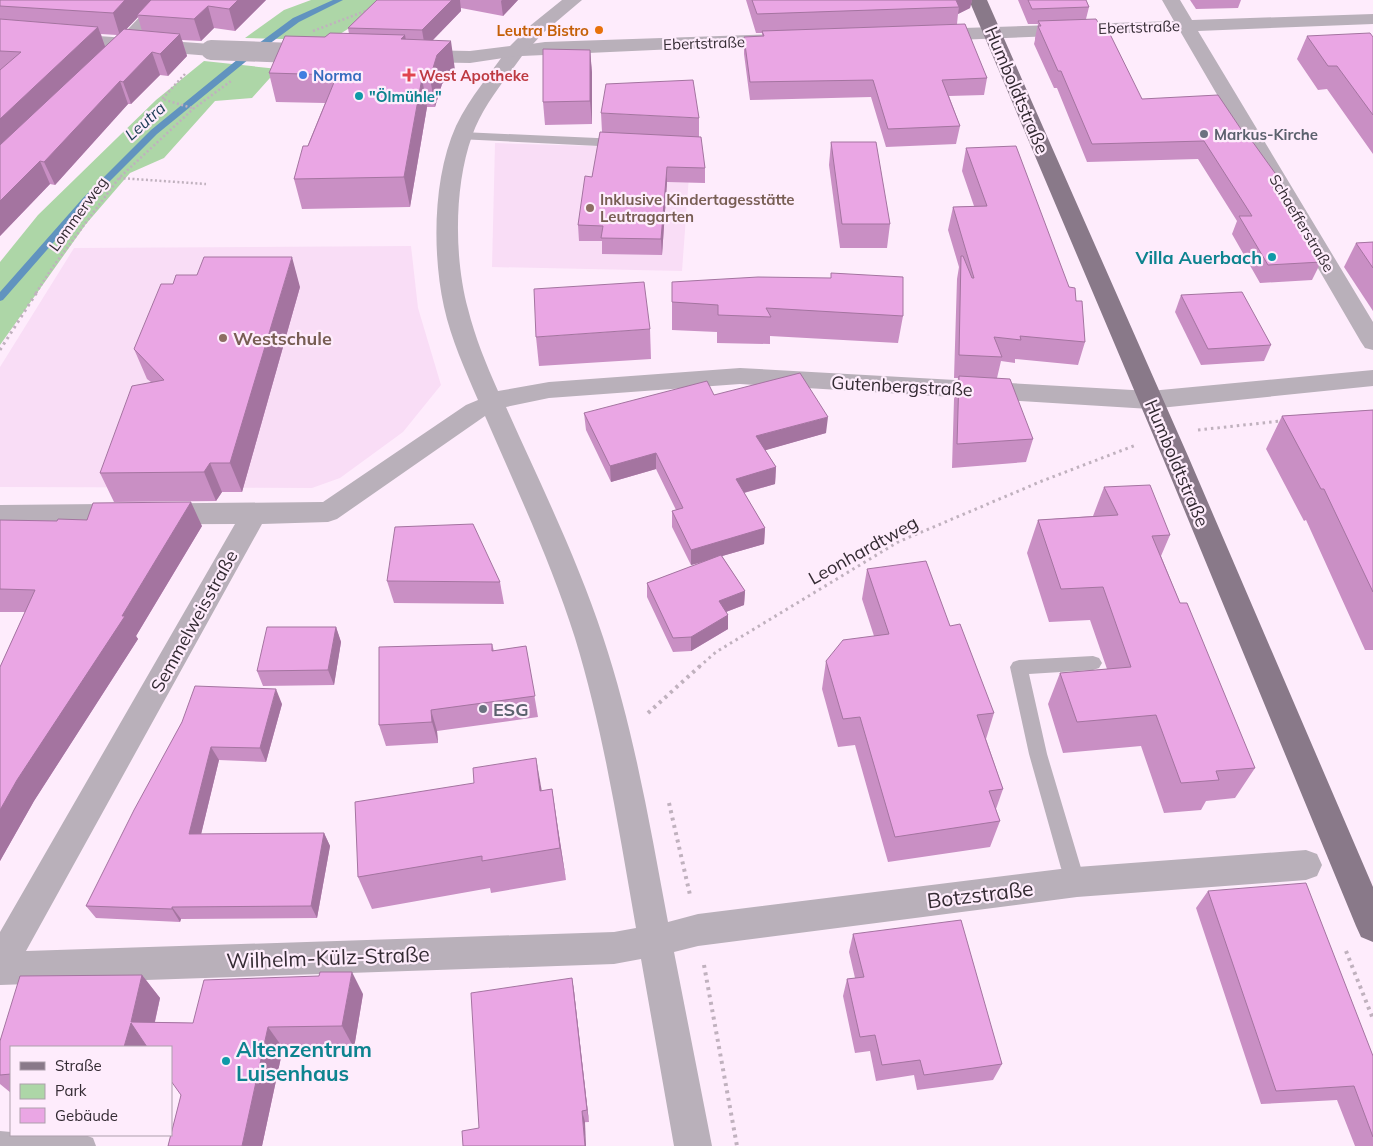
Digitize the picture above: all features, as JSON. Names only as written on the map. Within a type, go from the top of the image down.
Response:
[{"type":"main road","name":"Humboldtstraße","points":[[978,0],[1373,926]]},
{"type":"street","points":[[98,71],[126,44],[166,0]]},
{"type":"street","name":"Schaefferstraße","points":[[1171,0],[1373,342]]},
{"type":"street","points":[[1353,0],[1371,21]]},
{"type":"street","points":[[571,1],[537,29],[516,51],[476,107],[462,136],[455,162],[448,224],[452,292],[461,327],[543,520],[586,630],[615,732],[693,1146]]},
{"type":"street","name":"Ebertstraße","points":[[911,36],[1185,25],[1371,21]]},
{"type":"street","points":[[0,34],[211,50],[302,53]]},
{"type":"street","name":"Ebertstraße","points":[[397,55],[470,57],[545,48],[802,39]]},
{"type":"street","name":"Gutenbergstraße","points":[[492,403],[523,393],[548,390],[740,376],[1150,400],[1373,378]]},
{"type":"street","points":[[0,515],[328,512],[459,421],[492,403]]},
{"type":"street","name":"Semmelweisstraße","points":[[0,966],[254,514]]},
{"type":"street","name":"Botzstraße","points":[[655,941],[698,930],[1077,882],[1306,865]]},
{"type":"street","name":"Wilhelm-Külz-Straße","points":[[0,966],[614,948],[655,941]]},
{"type":"lane","points":[[462,136],[636,144]]},
{"type":"lane","points":[[1077,882],[1071,868],[1038,754],[1019,668],[1093,663]]},
{"type":"lane","points":[[0,1142],[85,1146]]},
{"type":"path","points":[[308,34],[373,7]]},
{"type":"path","name":"Lommerweg","points":[[0,350],[52,268],[119,178],[193,108],[236,78]]},
{"type":"path","points":[[162,99],[193,108]]},
{"type":"path","points":[[119,178],[206,184]]},
{"type":"path","points":[[1190,431],[1286,421]]},
{"type":"path","name":"Leonhardtweg","points":[[648,713],[716,652],[898,542],[1042,481],[1143,442]]},
{"type":"path","points":[[644,704],[650,723]]},
{"type":"path","points":[[668,800],[698,930],[737,1146]]},
{"type":"shaded area","name":"Inklusive Kindertagesstätte Leutragarten","points":[[495,143],[691,149],[682,271],[492,267]]},
{"type":"shaded area","name":"Westschule","points":[[411,246],[418,308],[441,385],[403,432],[340,478],[312,488],[0,487],[0,367],[74,248]]},
{"type":"green space","points":[[311,0],[393,0],[340,34],[319,40],[245,38],[284,10]]},
{"type":"green space","points":[[204,61],[278,69],[252,98],[215,101],[164,158],[130,173],[86,224],[0,345],[0,262],[38,215],[156,100]]},
{"type":"building","points":[[0,0],[125,0],[113,13],[0,6]]},
{"type":"building","points":[[151,0],[238,0],[229,9],[208,6],[194,19],[137,15]]},
{"type":"building","points":[[377,0],[452,0],[422,30],[348,28]]},
{"type":"building","points":[[752,0],[956,0],[959,7],[757,14]]},
{"type":"building","points":[[1028,0],[1086,0],[1089,7],[1032,9]]},
{"type":"building","points":[[0,19],[98,27],[0,119],[0,70],[21,52],[0,51]]},
{"type":"building","points":[[1096,19],[1099,24],[1105,24],[1142,99],[1218,95],[1249,141],[1252,141],[1280,180],[1269,181],[1321,262],[1268,265],[1239,216],[1252,216],[1204,141],[1092,144],[1061,71],[1058,71],[1038,26],[1041,26],[1038,21]]},
{"type":"building","points":[[965,24],[987,78],[942,80],[960,126],[888,129],[873,80],[750,82],[744,37],[764,36],[762,31]]},
{"type":"building","points":[[124,29],[180,34],[160,54],[152,52],[123,82],[120,81],[44,162],[40,161],[0,201],[0,145]]},
{"type":"building","points":[[330,33],[405,35],[401,39],[451,41],[437,55],[430,78],[422,78],[404,177],[294,179],[303,146],[308,146],[337,75],[269,73],[285,36],[325,37]]},
{"type":"building","points":[[1370,33],[1373,37],[1373,115],[1337,66],[1328,66],[1307,36]]},
{"type":"building","points":[[543,49],[590,50],[590,101],[543,102]]},
{"type":"building","points":[[693,80],[699,118],[601,113],[606,84]]},
{"type":"building","points":[[600,132],[701,137],[705,168],[667,167],[661,239],[601,238],[603,226],[578,225],[585,176],[592,177]]},
{"type":"building","points":[[831,142],[876,142],[890,224],[842,224]]},
{"type":"building","points":[[1016,146],[1069,287],[1075,288],[1076,301],[1082,301],[1085,342],[1020,336],[1021,340],[994,337],[1002,357],[959,355],[961,256],[963,256],[972,278],[974,278],[953,207],[987,206],[966,148]]},
{"type":"building","points":[[1373,242],[1373,268],[1356,243]]},
{"type":"building","points":[[204,257],[292,257],[230,463],[210,463],[204,472],[100,473],[132,386],[164,380],[134,349],[161,284],[173,284],[176,275],[197,275]]},
{"type":"building","points":[[831,273],[903,277],[903,316],[766,308],[771,317],[718,315],[718,305],[672,302],[672,282],[758,277],[831,278]]},
{"type":"building","points":[[644,282],[650,329],[536,337],[534,289]]},
{"type":"building","points":[[1242,292],[1271,345],[1208,349],[1181,295]]},
{"type":"building","points":[[800,373],[828,417],[756,436],[776,467],[736,479],[765,528],[691,550],[672,511],[683,508],[656,453],[610,466],[584,413],[707,381],[714,395]]},
{"type":"building","points":[[959,376],[1010,379],[1033,439],[957,444]]},
{"type":"building","points":[[1373,410],[1373,592],[1324,489],[1321,489],[1282,416]]},
{"type":"building","points":[[1150,485],[1170,535],[1152,536],[1180,603],[1187,603],[1255,768],[1216,771],[1219,780],[1181,783],[1156,715],[1077,722],[1060,673],[1131,667],[1103,587],[1061,589],[1038,520],[1118,515],[1104,487]]},
{"type":"building","points":[[191,502],[122,616],[125,616],[17,780],[0,810],[0,667],[35,590],[0,589],[0,520],[87,520],[93,503]]},
{"type":"building","points":[[473,524],[500,582],[387,581],[395,527]]},
{"type":"building","points":[[721,555],[745,591],[719,601],[728,615],[691,637],[673,638],[647,583]]},
{"type":"building","points":[[926,561],[950,626],[960,624],[994,713],[977,715],[1003,789],[989,791],[1000,821],[895,837],[860,717],[843,719],[826,661],[843,640],[889,634],[867,569]]},
{"type":"building","points":[[267,627],[336,627],[328,670],[257,671]]},
{"type":"building","points":[[492,644],[492,651],[526,646],[535,696],[431,710],[432,722],[379,725],[379,647]]},
{"type":"building","points":[[195,686],[276,689],[260,748],[211,747],[189,834],[324,833],[311,906],[172,907],[172,909],[86,906],[134,810],[182,722]]},
{"type":"building","points":[[536,758],[540,791],[552,789],[560,848],[482,861],[482,856],[358,877],[355,802],[474,783],[473,768]]},
{"type":"building","points":[[1306,883],[1373,1056],[1373,1137],[1354,1086],[1276,1091],[1208,891]]},
{"type":"building","points":[[961,920],[1002,1064],[924,1075],[920,1060],[882,1065],[875,1035],[860,1037],[847,979],[864,977],[853,934]]},
{"type":"building","points":[[320,972],[352,972],[342,1026],[268,1027],[242,1146],[168,1146],[181,1095],[172,1082],[172,1046],[146,1046],[131,1023],[124,1046],[10,1046],[10,1074],[0,1075],[0,1041],[20,976],[142,975],[131,1022],[193,1023],[204,980],[319,976]]},
{"type":"building","points":[[572,978],[587,1110],[582,1111],[585,1146],[463,1146],[462,1131],[479,1128],[471,993]]},
{"type":"waterway","name":"Leutra","points":[[0,298],[86,200],[154,132],[246,57],[296,20],[339,0]]},
{"type":"place","name":"Leutra Bistro","points":[[599,30]]},
{"type":"place","name":"Norma","points":[[303,75]]},
{"type":"place","name":"West Apotheke","points":[[409,75]]},
{"type":"place","name":"\"Ölmühle\"","points":[[359,96]]},
{"type":"place","name":"Markus-Kirche","points":[[1204,134]]},
{"type":"place","name":"Inklusive Kindertagesstätte Leutragarten","points":[[590,208]]},
{"type":"place","name":"Villa Auerbach","points":[[1272,257]]},
{"type":"place","name":"Westschule","points":[[223,338]]},
{"type":"place","name":"ESG","points":[[483,709]]},
{"type":"place","name":"Altenzentrum Luisenhaus","points":[[226,1061]]}]
